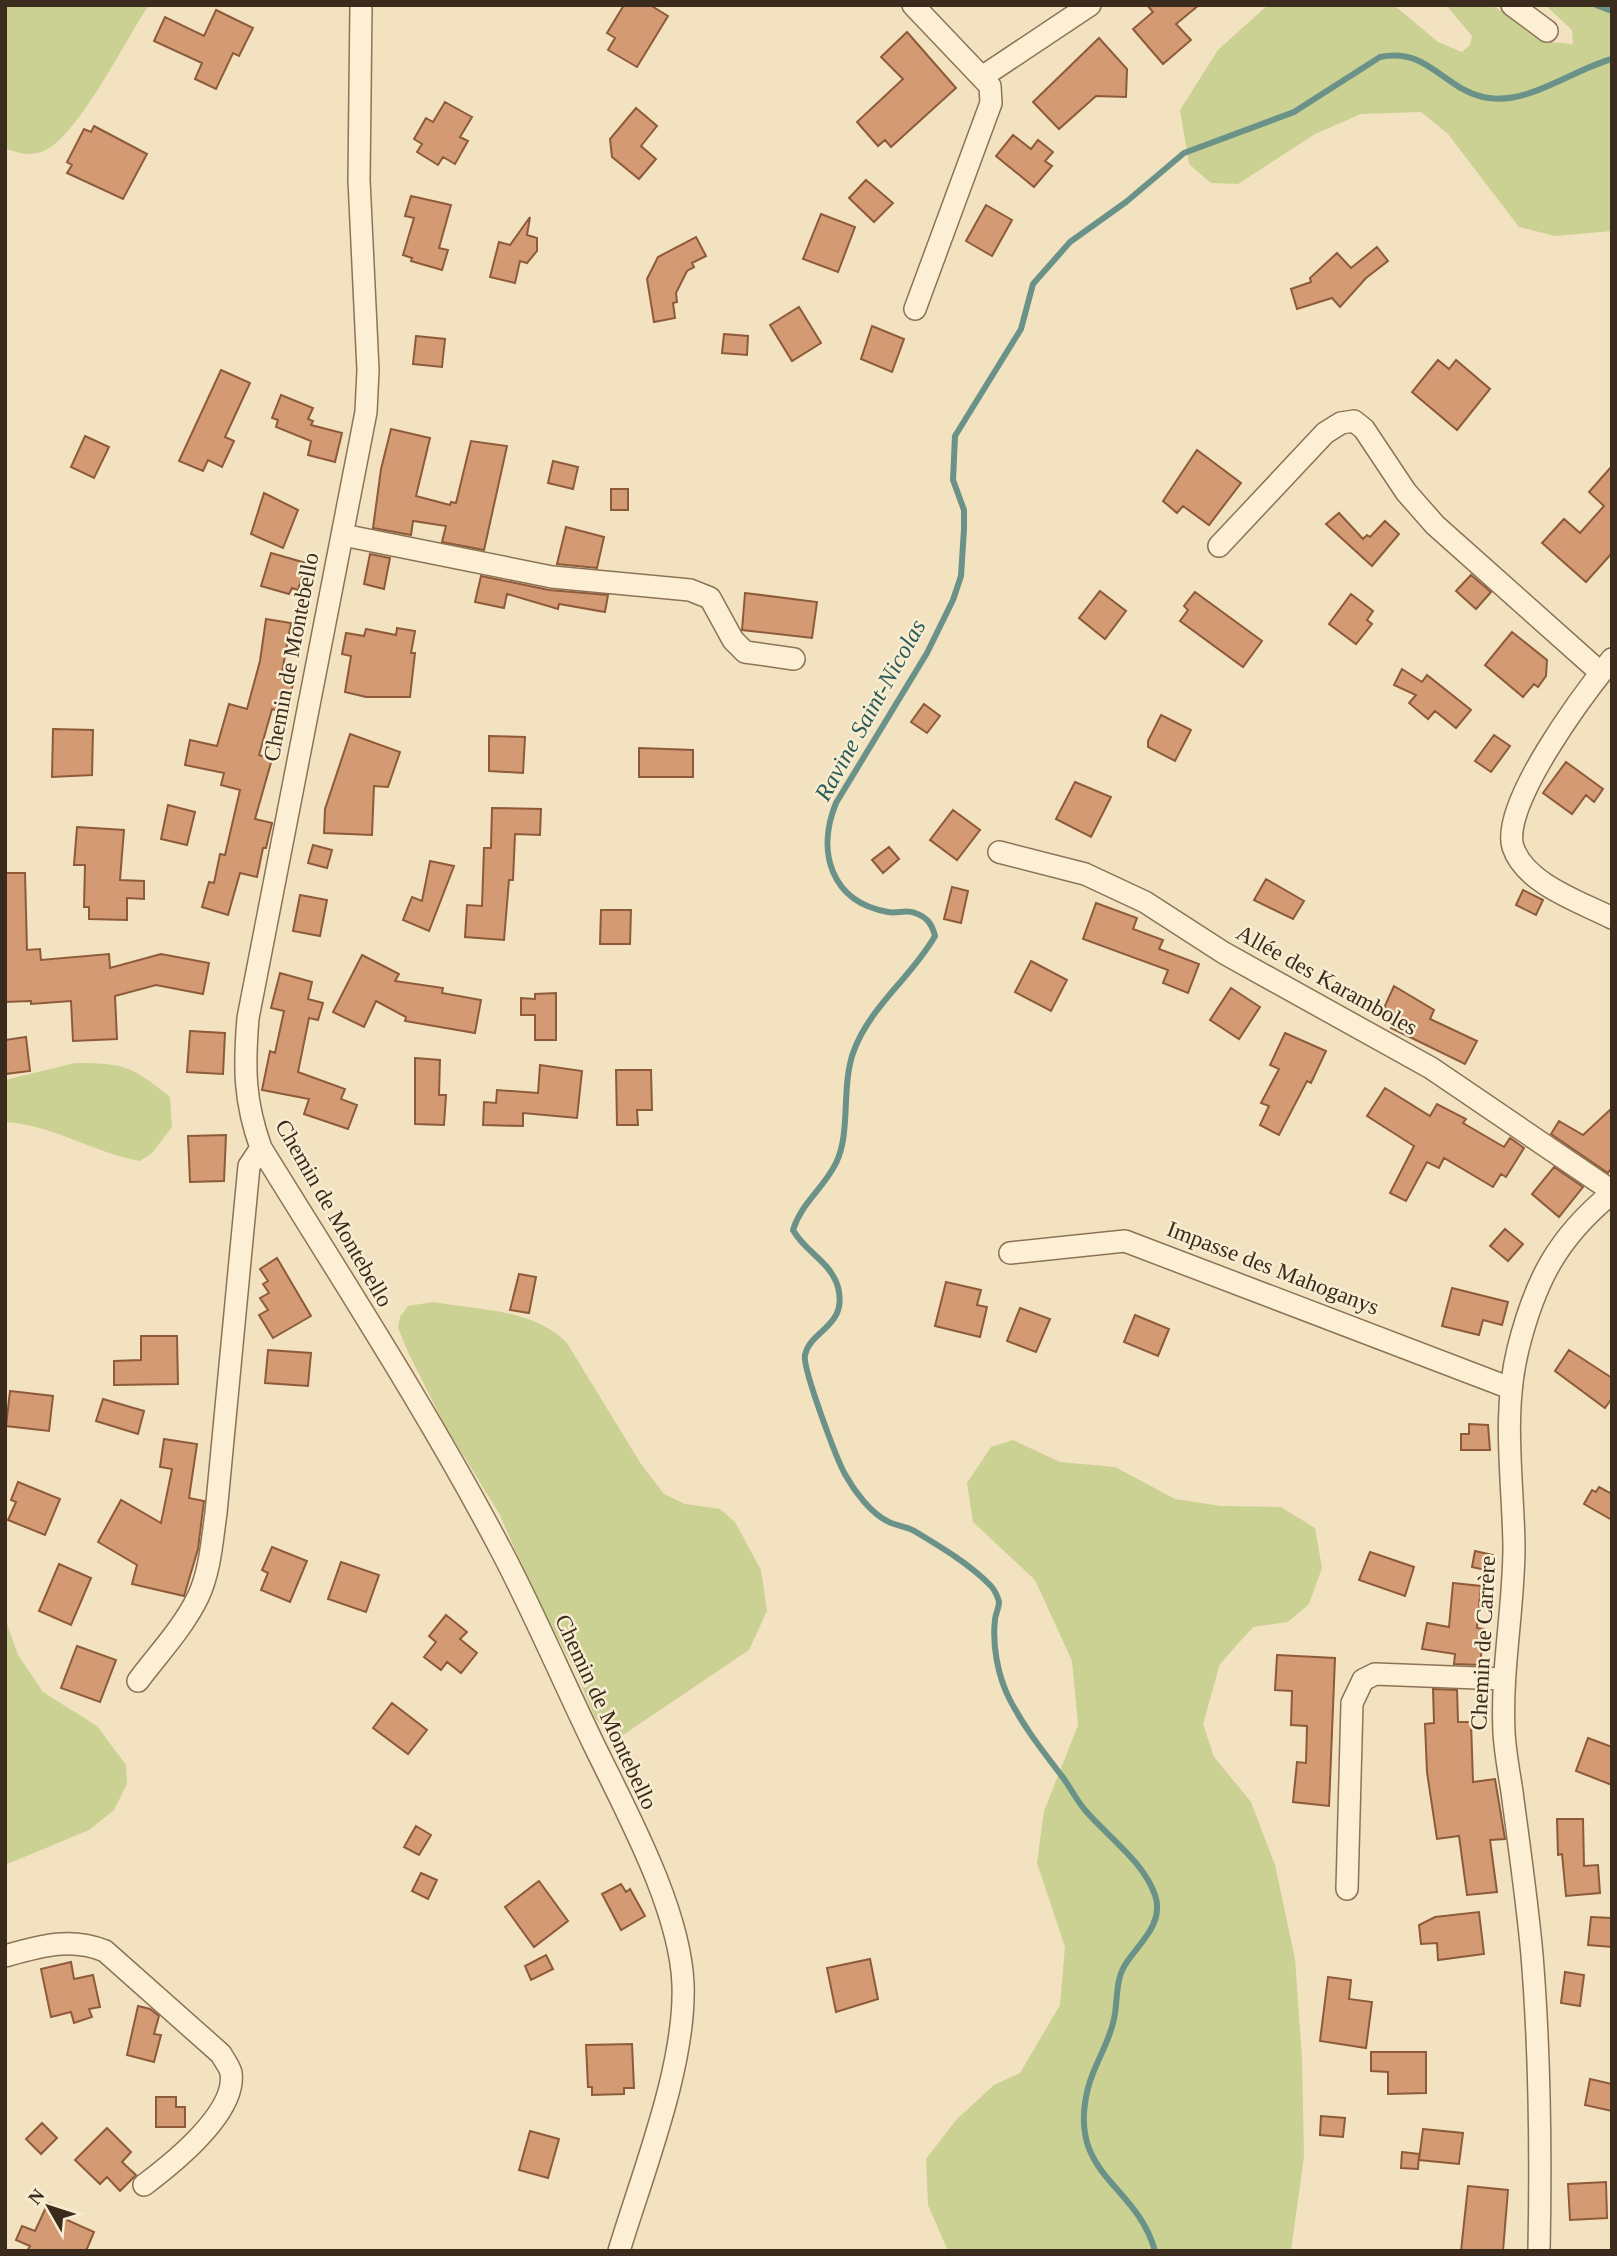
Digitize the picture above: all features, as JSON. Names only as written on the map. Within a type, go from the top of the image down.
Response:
[{"type":"street","name":"Chemin de Montebello","points":[[361,5],[359,180],[368,370],[366,412],[248,1018],[244,1064],[248,1113],[261,1147],[421,1410],[502,1552],[621,1801],[674,1923],[683,1983],[680,2026],[667,2091],[620,2251]]},
{"type":"street","points":[[913,5],[990,86],[991,103],[915,309]]},
{"type":"street","points":[[982,77],[1090,5]]},
{"type":"street","points":[[1512,5],[1547,31]]},
{"type":"street","points":[[1219,546],[1325,433],[1341,423],[1354,421],[1364,429],[1406,492],[1435,525],[1606,666],[1549,746],[1529,783],[1515,820],[1513,846],[1527,868],[1545,883],[1612,918]]},
{"type":"street","points":[[343,535],[552,577],[690,590],[710,598],[733,640],[744,652],[794,660]]},
{"type":"street","name":"Allée des Karamboles","points":[[999,852],[1085,874],[1144,902],[1224,953],[1431,1068],[1612,1192]]},
{"type":"street","points":[[138,1681],[199,1596],[209,1561],[216,1513],[249,1166],[261,1147]]},
{"type":"street","name":"Chemin de Carrère","points":[[1539,2251],[1541,2129],[1532,1953],[1504,1735],[1503,1679],[1514,1547],[1509,1436],[1510,1388],[1518,1348],[1537,1289],[1558,1247],[1581,1218],[1612,1192]]},
{"type":"street","name":"Impasse des Mahoganys","points":[[1010,1253],[1125,1241],[1510,1388]]},
{"type":"street","points":[[1347,1889],[1354,1692],[1363,1680],[1375,1674],[1503,1679]]},
{"type":"street","points":[[5,1956],[67,1941],[105,1951],[221,2054],[231,2073],[228,2098],[218,2115],[183,2154],[144,2185]]},
{"type":"green space","points":[[5,5],[149,5],[73,125],[46,150],[31,154],[5,148]]},
{"type":"green space","points":[[1268,5],[1394,5],[1438,42],[1462,52],[1470,45],[1472,36],[1446,5],[1492,5],[1549,42],[1573,44],[1572,30],[1545,5],[1612,5],[1612,231],[1555,236],[1519,227],[1448,134],[1421,112],[1361,114],[1315,134],[1238,184],[1211,183],[1189,164],[1180,110],[1218,50]]},
{"type":"green space","points":[[75,1063],[127,1068],[170,1097],[172,1127],[152,1153],[140,1161],[106,1152],[40,1128],[5,1122],[5,1080]]},
{"type":"green space","points":[[433,1302],[522,1317],[554,1332],[567,1343],[641,1464],[664,1494],[685,1504],[720,1509],[735,1522],[761,1570],[767,1611],[749,1650],[623,1735],[610,1734],[595,1718],[575,1670],[535,1596],[500,1515],[443,1422],[408,1352],[398,1328],[400,1317],[408,1306]]},
{"type":"green space","points":[[1013,1440],[1060,1462],[1115,1467],[1175,1499],[1221,1506],[1281,1507],[1315,1528],[1322,1568],[1309,1604],[1288,1622],[1253,1627],[1220,1664],[1203,1724],[1214,1757],[1251,1802],[1275,1865],[1295,1959],[1302,2058],[1304,2156],[1291,2251],[948,2251],[928,2205],[926,2159],[956,2120],[994,2085],[1020,2073],[1060,2005],[1065,1947],[1037,1863],[1044,1811],[1078,1725],[1072,1661],[1035,1580],[973,1522],[967,1483],[991,1447]]},
{"type":"green space","points":[[5,1618],[18,1655],[43,1692],[97,1726],[126,1765],[127,1784],[114,1810],[89,1830],[5,1865]]},
{"type":"building","points":[[624,5],[650,5],[668,16],[637,67],[608,50],[615,38],[607,33]]},
{"type":"building","points":[[1147,5],[1199,5],[1176,24],[1191,40],[1163,64],[1133,29],[1153,12]]},
{"type":"building","points":[[216,10],[253,28],[239,56],[233,53],[216,89],[195,79],[202,63],[154,41],[165,17],[204,36]]},
{"type":"building","points":[[907,32],[956,88],[891,147],[885,140],[878,146],[857,122],[903,79],[881,57]]},
{"type":"building","points":[[1099,38],[1127,69],[1126,97],[1096,96],[1059,129],[1033,102]]},
{"type":"building","points":[[445,102],[472,117],[460,137],[468,141],[455,164],[443,157],[438,165],[417,152],[422,144],[414,139],[426,118],[433,122]]},
{"type":"building","points":[[636,108],[657,126],[641,146],[656,159],[639,179],[612,157],[610,139]]},
{"type":"building","points":[[94,126],[147,154],[123,199],[67,173],[72,165],[67,162],[84,129],[91,132]]},
{"type":"building","points":[[1013,135],[1031,149],[1038,140],[1053,152],[1045,161],[1052,166],[1034,187],[996,156]]},
{"type":"building","points":[[866,180],[893,203],[874,222],[849,198]]},
{"type":"building","points":[[411,196],[451,205],[439,248],[448,250],[442,270],[411,261],[412,258],[403,255],[414,218],[405,216]]},
{"type":"building","points":[[986,205],[1012,220],[992,256],[966,241]]},
{"type":"building","points":[[821,214],[855,227],[838,272],[803,259]]},
{"type":"building","points":[[530,217],[527,235],[537,238],[537,251],[527,263],[520,261],[515,283],[490,277],[499,242],[510,245]]},
{"type":"building","points":[[696,237],[706,256],[692,263],[694,267],[687,271],[676,293],[677,302],[673,303],[675,318],[654,322],[647,279],[658,257]]},
{"type":"building","points":[[1377,247],[1388,261],[1366,278],[1340,307],[1332,298],[1297,309],[1291,289],[1311,282],[1310,278],[1337,253],[1351,268]]},
{"type":"building","points":[[799,307],[821,343],[792,361],[770,325]]},
{"type":"building","points":[[872,326],[904,339],[892,372],[861,359]]},
{"type":"building","points":[[724,334],[748,336],[747,355],[722,353]]},
{"type":"building","points":[[416,336],[445,339],[442,367],[413,364]]},
{"type":"building","points":[[1438,360],[1449,369],[1456,360],[1490,389],[1457,430],[1412,392]]},
{"type":"building","points":[[221,370],[250,383],[225,437],[234,441],[222,467],[208,460],[203,471],[179,461]]},
{"type":"building","points":[[281,395],[313,408],[308,419],[313,421],[311,425],[342,433],[335,462],[308,455],[311,441],[276,427],[278,420],[272,418]]},
{"type":"building","points":[[391,429],[430,438],[416,496],[450,505],[451,502],[456,503],[471,441],[507,446],[484,550],[442,542],[446,526],[413,521],[411,535],[373,528],[381,469]]},
{"type":"building","points":[[85,436],[109,447],[94,478],[71,467]]},
{"type":"building","points":[[1197,450],[1241,483],[1209,525],[1183,506],[1177,513],[1163,501]]},
{"type":"building","points":[[553,461],[578,467],[573,489],[548,483]]},
{"type":"building","points":[[1612,466],[1612,553],[1586,582],[1542,543],[1564,519],[1580,533],[1604,506],[1589,492]]},
{"type":"building","points":[[611,489],[628,489],[628,510],[611,510]]},
{"type":"building","points":[[264,493],[298,510],[283,548],[251,534]]},
{"type":"building","points":[[1339,513],[1363,539],[1367,535],[1370,537],[1385,521],[1399,534],[1372,566],[1326,524]]},
{"type":"building","points":[[566,527],[604,537],[597,568],[557,564]]},
{"type":"building","points":[[271,553],[306,563],[298,590],[292,588],[289,594],[261,586]]},
{"type":"building","points":[[370,554],[390,558],[384,589],[364,584]]},
{"type":"building","points":[[1471,575],[1491,592],[1476,609],[1456,591]]},
{"type":"building","points":[[481,576],[549,590],[608,595],[605,612],[559,604],[558,609],[507,594],[504,608],[475,602]]},
{"type":"building","points":[[1100,591],[1126,611],[1105,639],[1079,618]]},
{"type":"building","points":[[1195,592],[1262,641],[1243,667],[1180,621],[1188,610],[1184,606]]},
{"type":"building","points":[[745,593],[817,602],[812,638],[742,630]]},
{"type":"building","points":[[1351,594],[1373,611],[1367,620],[1372,624],[1356,644],[1329,624]]},
{"type":"building","points":[[266,619],[291,623],[281,678],[294,681],[285,713],[272,709],[259,755],[272,759],[255,819],[272,823],[266,848],[263,848],[257,877],[240,873],[228,915],[202,907],[209,882],[214,883],[220,854],[225,855],[240,790],[221,785],[224,773],[185,765],[190,740],[217,746],[229,704],[247,709],[260,661]]},
{"type":"building","points":[[397,628],[415,631],[411,653],[415,653],[410,697],[366,697],[345,692],[351,656],[342,654],[346,633],[364,636],[366,629],[396,635]]},
{"type":"building","points":[[1512,632],[1547,660],[1546,676],[1538,687],[1534,684],[1523,697],[1485,665]]},
{"type":"building","points":[[1402,669],[1422,682],[1427,675],[1471,710],[1456,728],[1435,711],[1428,719],[1409,703],[1416,695],[1394,685]]},
{"type":"building","points":[[924,704],[940,716],[927,733],[911,722]]},
{"type":"building","points":[[1161,715],[1191,730],[1175,761],[1148,747],[1148,741]]},
{"type":"building","points":[[53,729],[93,730],[92,775],[52,777]]},
{"type":"building","points":[[350,734],[400,752],[388,787],[374,786],[372,835],[324,833],[325,809]]},
{"type":"building","points":[[1494,735],[1510,746],[1491,772],[1475,761]]},
{"type":"building","points":[[489,736],[525,737],[523,773],[489,771]]},
{"type":"building","points":[[639,748],[693,750],[693,777],[639,777]]},
{"type":"building","points":[[1566,762],[1603,789],[1594,802],[1586,795],[1572,814],[1543,793]]},
{"type":"building","points":[[1075,782],[1111,797],[1091,837],[1056,819]]},
{"type":"building","points":[[168,805],[195,812],[187,845],[161,839]]},
{"type":"building","points":[[492,808],[541,809],[540,835],[515,834],[513,880],[509,880],[504,940],[465,937],[467,905],[482,906],[484,848],[491,848]]},
{"type":"building","points":[[953,810],[980,830],[957,860],[930,840]]},
{"type":"building","points":[[77,827],[124,830],[120,880],[144,881],[144,899],[127,898],[127,920],[89,919],[89,907],[84,907],[85,865],[74,865]]},
{"type":"building","points":[[313,845],[332,850],[327,868],[308,863]]},
{"type":"building","points":[[889,847],[899,859],[883,873],[872,860]]},
{"type":"building","points":[[430,861],[454,866],[429,931],[403,920],[412,897],[422,901]]},
{"type":"building","points":[[5,873],[25,873],[27,950],[40,949],[41,960],[109,954],[110,968],[161,954],[209,963],[203,994],[156,985],[115,996],[117,1039],[73,1041],[71,1001],[31,1004],[31,1001],[5,1002]]},
{"type":"building","points":[[1266,879],[1304,901],[1293,919],[1254,900]]},
{"type":"building","points":[[952,887],[968,891],[961,923],[944,919]]},
{"type":"building","points":[[1523,890],[1543,900],[1536,915],[1516,905]]},
{"type":"building","points":[[300,895],[327,900],[320,936],[293,931]]},
{"type":"building","points":[[1096,903],[1137,918],[1133,929],[1163,940],[1159,949],[1199,964],[1188,993],[1163,983],[1168,970],[1083,939]]},
{"type":"building","points":[[601,910],[631,910],[630,944],[600,944]]},
{"type":"building","points":[[362,955],[399,974],[395,981],[443,988],[442,993],[481,1000],[475,1033],[405,1021],[406,1017],[376,1001],[364,1027],[333,1012]]},
{"type":"building","points":[[1031,961],[1067,980],[1051,1011],[1015,992]]},
{"type":"building","points":[[280,973],[312,982],[308,999],[323,1003],[318,1020],[309,1018],[298,1072],[345,1089],[341,1099],[357,1105],[348,1129],[304,1114],[309,1099],[262,1090],[270,1051],[275,1053],[284,1011],[271,1008]]},
{"type":"building","points":[[1394,986],[1434,1010],[1430,1019],[1477,1041],[1465,1064],[1391,1028],[1398,1015],[1384,1008]]},
{"type":"building","points":[[1231,988],[1260,1007],[1239,1039],[1210,1020]]},
{"type":"building","points":[[556,993],[556,1040],[535,1040],[535,1015],[521,1015],[521,998],[535,999],[535,994]]},
{"type":"building","points":[[190,1031],[225,1033],[223,1074],[187,1072]]},
{"type":"building","points":[[1285,1033],[1326,1051],[1311,1083],[1307,1081],[1279,1135],[1260,1125],[1269,1106],[1261,1103],[1279,1069],[1270,1065]]},
{"type":"building","points":[[26,1037],[30,1071],[5,1074],[5,1040]]},
{"type":"building","points":[[415,1058],[440,1060],[439,1095],[446,1095],[444,1125],[415,1124]]},
{"type":"building","points":[[540,1065],[582,1071],[577,1118],[523,1113],[523,1126],[483,1125],[484,1102],[496,1103],[497,1090],[538,1093]]},
{"type":"building","points":[[616,1070],[651,1070],[652,1110],[637,1110],[638,1125],[617,1125]]},
{"type":"building","points":[[1385,1088],[1430,1116],[1437,1104],[1466,1119],[1463,1123],[1504,1147],[1510,1138],[1524,1148],[1506,1177],[1501,1174],[1493,1187],[1444,1158],[1439,1168],[1427,1162],[1406,1201],[1390,1193],[1414,1146],[1367,1116]]},
{"type":"building","points":[[1612,1108],[1612,1167],[1608,1173],[1551,1134],[1559,1121],[1583,1135]]},
{"type":"building","points":[[226,1135],[224,1181],[190,1182],[188,1136]]},
{"type":"building","points":[[1554,1167],[1583,1187],[1559,1217],[1532,1194]]},
{"type":"building","points":[[1505,1229],[1523,1244],[1508,1261],[1490,1246]]},
{"type":"building","points":[[277,1258],[311,1316],[273,1338],[259,1315],[268,1310],[260,1298],[269,1293],[263,1284],[268,1281],[260,1269]]},
{"type":"building","points":[[519,1274],[536,1277],[529,1313],[510,1310]]},
{"type":"building","points":[[946,1282],[981,1290],[977,1305],[987,1307],[980,1337],[935,1326]]},
{"type":"building","points":[[1452,1288],[1508,1302],[1502,1325],[1483,1320],[1479,1335],[1442,1326]]},
{"type":"building","points":[[1020,1308],[1050,1319],[1036,1352],[1007,1341]]},
{"type":"building","points":[[1135,1315],[1169,1329],[1158,1356],[1124,1342]]},
{"type":"building","points":[[141,1336],[177,1336],[178,1384],[114,1385],[114,1361],[141,1360]]},
{"type":"building","points":[[268,1350],[311,1353],[308,1386],[265,1383]]},
{"type":"building","points":[[1569,1350],[1612,1378],[1612,1398],[1605,1408],[1555,1371]]},
{"type":"building","points":[[10,1391],[53,1396],[49,1431],[6,1426]]},
{"type":"building","points":[[103,1399],[144,1411],[138,1434],[96,1421]]},
{"type":"building","points":[[1469,1424],[1488,1425],[1490,1450],[1461,1450],[1461,1434],[1469,1434]]},
{"type":"building","points":[[164,1439],[197,1444],[189,1498],[204,1501],[198,1549],[184,1596],[132,1584],[137,1565],[98,1542],[121,1500],[161,1523],[172,1469],[160,1467]]},
{"type":"building","points":[[18,1482],[60,1499],[45,1535],[8,1520],[16,1502],[11,1500]]},
{"type":"building","points":[[1599,1487],[1612,1494],[1612,1520],[1584,1504],[1592,1490],[1596,1492]]},
{"type":"building","points":[[272,1547],[307,1561],[290,1602],[261,1590],[268,1573],[262,1570]]},
{"type":"building","points":[[1475,1551],[1493,1555],[1490,1571],[1472,1567]]},
{"type":"building","points":[[1370,1552],[1414,1567],[1405,1596],[1359,1580]]},
{"type":"building","points":[[341,1562],[379,1575],[366,1612],[328,1599]]},
{"type":"building","points":[[59,1564],[91,1578],[71,1625],[39,1611]]},
{"type":"building","points":[[1453,1583],[1481,1586],[1477,1628],[1484,1629],[1480,1665],[1454,1664],[1455,1654],[1422,1649],[1427,1623],[1449,1627]]},
{"type":"building","points":[[446,1615],[467,1632],[460,1639],[477,1653],[461,1673],[447,1662],[441,1670],[424,1657],[436,1642],[429,1636]]},
{"type":"building","points":[[77,1646],[116,1660],[100,1702],[61,1688]]},
{"type":"building","points":[[1277,1655],[1335,1658],[1329,1806],[1293,1802],[1297,1762],[1306,1763],[1307,1726],[1291,1725],[1292,1691],[1275,1690]]},
{"type":"building","points":[[1433,1689],[1457,1690],[1458,1722],[1471,1722],[1473,1782],[1495,1779],[1505,1839],[1490,1840],[1497,1892],[1467,1895],[1459,1836],[1437,1839],[1427,1772],[1425,1724],[1434,1723]]},
{"type":"building","points":[[392,1703],[427,1730],[408,1754],[373,1728]]},
{"type":"building","points":[[1588,1738],[1612,1747],[1612,1785],[1576,1771]]},
{"type":"building","points":[[1557,1819],[1583,1819],[1584,1866],[1598,1865],[1600,1893],[1566,1896],[1562,1854],[1558,1855]]},
{"type":"building","points":[[416,1826],[431,1835],[419,1855],[404,1847]]},
{"type":"building","points":[[421,1873],[437,1880],[428,1899],[412,1891]]},
{"type":"building","points":[[539,1881],[568,1921],[534,1947],[505,1907]]},
{"type":"building","points":[[621,1884],[626,1892],[630,1889],[645,1916],[621,1930],[602,1894]]},
{"type":"building","points":[[1479,1912],[1484,1954],[1438,1960],[1437,1943],[1421,1944],[1419,1925],[1435,1917]]},
{"type":"building","points":[[1591,1917],[1612,1918],[1612,1947],[1588,1945]]},
{"type":"building","points":[[546,1955],[553,1969],[531,1980],[525,1966]]},
{"type":"building","points":[[870,1959],[878,1999],[836,2012],[827,1968]]},
{"type":"building","points":[[71,1962],[74,1979],[93,1975],[100,2007],[89,2009],[92,2017],[74,2023],[71,2012],[51,2017],[41,1969]]},
{"type":"building","points":[[1565,1972],[1584,1975],[1580,2006],[1561,2003]]},
{"type":"building","points":[[1328,1977],[1351,1980],[1349,1999],[1372,2002],[1366,2048],[1320,2041]]},
{"type":"building","points":[[138,2006],[150,2009],[159,2016],[154,2034],[161,2035],[154,2062],[127,2055]]},
{"type":"building","points":[[632,2044],[634,2088],[624,2088],[624,2094],[592,2095],[592,2087],[588,2087],[586,2045]]},
{"type":"building","points":[[1371,2052],[1426,2052],[1426,2093],[1388,2094],[1388,2072],[1371,2071]]},
{"type":"building","points":[[1590,2079],[1612,2084],[1612,2111],[1585,2105]]},
{"type":"building","points":[[156,2097],[176,2097],[176,2107],[185,2107],[185,2127],[156,2127]]},
{"type":"building","points":[[1321,2116],[1345,2118],[1343,2137],[1320,2135]]},
{"type":"building","points":[[42,2123],[57,2138],[41,2154],[26,2139]]},
{"type":"building","points":[[107,2128],[131,2152],[122,2162],[136,2175],[120,2191],[107,2177],[100,2184],[75,2160]]},
{"type":"building","points":[[1423,2129],[1463,2133],[1459,2164],[1419,2160]]},
{"type":"building","points":[[530,2131],[559,2139],[548,2178],[519,2170]]},
{"type":"building","points":[[1402,2152],[1419,2154],[1418,2169],[1401,2168]]},
{"type":"building","points":[[1606,2182],[1607,2218],[1570,2220],[1568,2184]]},
{"type":"building","points":[[1468,2186],[1508,2190],[1503,2251],[1461,2251]]},
{"type":"building","points":[[48,2203],[70,2212],[67,2220],[94,2232],[86,2251],[27,2251],[30,2246],[16,2240],[22,2226],[35,2231]]},
{"type":"waterway","name":"Ravine Saint-Nicolas","points":[[1596,5],[1612,11]]},
{"type":"waterway","name":"Ravine Saint-Nicolas","points":[[1155,2251],[1146,2228],[1095,2160],[1087,2141],[1084,2117],[1088,2088],[1112,2028],[1120,1978],[1125,1965],[1153,1924],[1157,1905],[1155,1895],[1134,1860],[1082,1806],[1009,1698],[995,1650],[994,1630],[999,1602],[993,1589],[955,1557],[913,1530],[890,1523],[864,1502],[846,1476],[835,1452],[814,1395],[806,1363],[805,1355],[809,1346],[834,1319],[840,1300],[835,1278],[793,1230],[801,1212],[831,1172],[841,1151],[849,1067],[860,1036],[935,936],[923,917],[908,911],[888,912],[869,906],[853,898],[841,886],[833,872],[829,856],[830,821],[836,803],[927,653],[953,600],[961,576],[964,510],[953,480],[955,436],[1021,329],[1033,284],[1070,242],[1126,202],[1184,153],[1294,112],[1380,57],[1396,55],[1410,58],[1469,92],[1499,99],[1516,97],[1549,86],[1612,59]]}]
